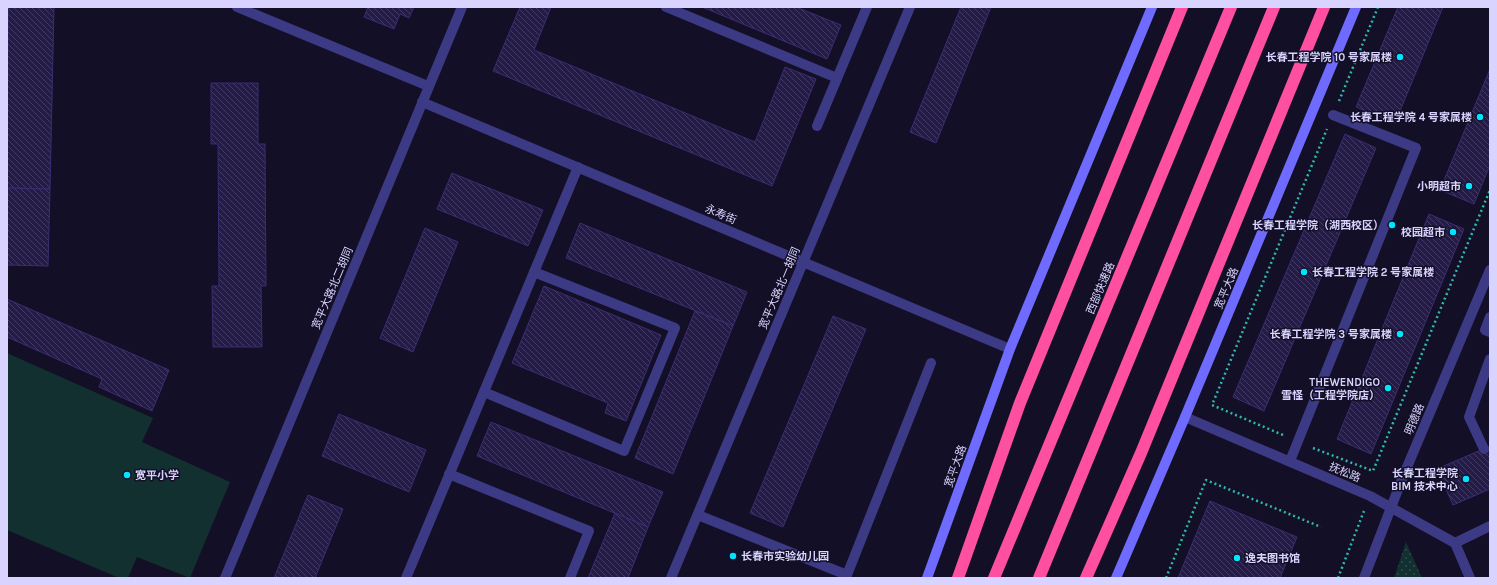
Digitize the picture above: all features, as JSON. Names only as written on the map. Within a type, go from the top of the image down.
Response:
[{"type":"highway","points":[[958,578],[1020,403],[1182,7]]},
{"type":"highway","name":"西部快速路","points":[[994,578],[1231,7]]},
{"type":"highway","points":[[1039,578],[1274,7]]},
{"type":"highway","points":[[1086,578],[1141,453],[1324,7]]},
{"type":"main road","name":"宽平大路","points":[[927,578],[1010,349],[1152,7]]},
{"type":"main road","name":"宽平大路","points":[[1116,578],[1185,417],[1356,7]]},
{"type":"street","points":[[237,7],[428,86]]},
{"type":"street","name":"宽平大路北二胡同","points":[[225,578],[462,7]]},
{"type":"street","points":[[666,7],[837,78]]},
{"type":"street","points":[[817,126],[867,7]]},
{"type":"street","name":"宽平大路北一胡同","points":[[671,578],[910,7]]},
{"type":"street","name":"永寿街","points":[[422,102],[1010,349]]},
{"type":"street","points":[[1290,462],[1416,148],[1333,115]]},
{"type":"street","points":[[406,578],[578,167]]},
{"type":"street","name":"明德路","points":[[1364,578],[1402,479],[1490,270]]},
{"type":"street","points":[[484,392],[624,451],[675,328],[534,272]]},
{"type":"street","points":[[1490,317],[1485,330],[1490,332]]},
{"type":"street","points":[[1484,448],[1469,417],[1490,359]]},
{"type":"street","points":[[698,515],[847,574],[931,363]]},
{"type":"street","name":"抚松路","points":[[1185,417],[1370,496],[1455,543]]},
{"type":"street","points":[[449,474],[589,531],[570,578]]},
{"type":"street","points":[[1470,578],[1455,543],[1490,526]]},
{"type":"path","points":[[1166,578],[1206,480],[1320,527]]},
{"type":"path","points":[[1338,578],[1370,496]]},
{"type":"green space","points":[[7,353],[153,418],[142,442],[230,482],[190,578],[137,557],[128,578],[119,578],[7,530]]},
{"type":"green space","points":[[1406,542],[1422,578],[1394,578]]},
{"type":"building","points":[[8,7],[54,7],[50,189],[7,188]]},
{"type":"building","points":[[368,7],[414,7],[409,18],[400,14],[394,29],[364,17]]},
{"type":"building","points":[[520,7],[551,7],[534,50],[755,142],[785,67],[816,79],[772,186],[493,71]]},
{"type":"building","points":[[702,7],[796,7],[841,25],[827,59]]},
{"type":"building","points":[[961,7],[991,7],[936,143],[910,132]]},
{"type":"building","name":"长春工程学院 10 号家属楼","points":[[1398,7],[1443,7],[1395,123],[1356,107]]},
{"type":"building","name":"长春工程学院 4 号家属楼","points":[[1490,69],[1490,165],[1474,204],[1440,190]]},
{"type":"building","points":[[211,83],[258,83],[258,144],[265,144],[266,286],[261,286],[262,347],[213,347],[212,286],[219,286],[218,144],[211,144]]},
{"type":"building","name":"长春工程学院 2 号家属楼","points":[[1345,134],[1376,148],[1264,411],[1233,397]]},
{"type":"building","points":[[452,173],[543,210],[528,246],[437,209]]},
{"type":"building","points":[[7,188],[50,189],[48,266],[7,265]]},
{"type":"building","name":"长春工程学院 3 号家属楼","points":[[1429,214],[1464,229],[1371,454],[1337,439]]},
{"type":"building","points":[[580,223],[747,292],[733,326],[566,258]]},
{"type":"building","points":[[425,228],[458,242],[413,352],[380,338]]},
{"type":"building","points":[[544,286],[661,335],[626,421],[605,413],[608,403],[512,363]]},
{"type":"building","points":[[7,299],[169,370],[152,411],[99,387],[102,379],[7,337]]},
{"type":"building","points":[[695,311],[733,326],[673,474],[635,458]]},
{"type":"building","points":[[833,316],[866,329],[783,527],[750,513]]},
{"type":"building","points":[[339,414],[426,450],[409,492],[322,456]]},
{"type":"building","points":[[491,422],[663,492],[648,527],[477,456]]},
{"type":"building","name":"长春工程学院 BIM 技术中心","points":[[1490,446],[1490,489],[1453,505],[1437,469]]},
{"type":"building","points":[[308,495],[343,509],[315,578],[274,578]]},
{"type":"building","name":"逸夫图书馆","points":[[1210,501],[1297,537],[1280,578],[1178,578]]},
{"type":"building","points":[[615,513],[648,527],[628,578],[588,578]]},
{"type":"place","name":"长春工程学院 10 号家属楼","points":[[1400,57]]},
{"type":"place","name":"长春工程学院 4 号家属楼","points":[[1480,117]]},
{"type":"place","name":"小明超市","points":[[1469,186]]},
{"type":"place","name":"长春工程学院（湖西校区）","points":[[1392,225]]},
{"type":"place","name":"校园超市","points":[[1453,232]]},
{"type":"place","name":"长春工程学院 2 号家属楼","points":[[1304,272]]},
{"type":"place","name":"长春工程学院 3 号家属楼","points":[[1400,334]]},
{"type":"place","name":"THEWENDIGO 雪怪（工程学院店）","points":[[1388,388]]},
{"type":"place","name":"宽平小学","points":[[127,475]]},
{"type":"place","name":"长春工程学院 BIM 技术中心","points":[[1466,479]]},
{"type":"place","name":"长春市实验幼儿园","points":[[733,556]]},
{"type":"place","name":"逸夫图书馆","points":[[1237,558]]}]
